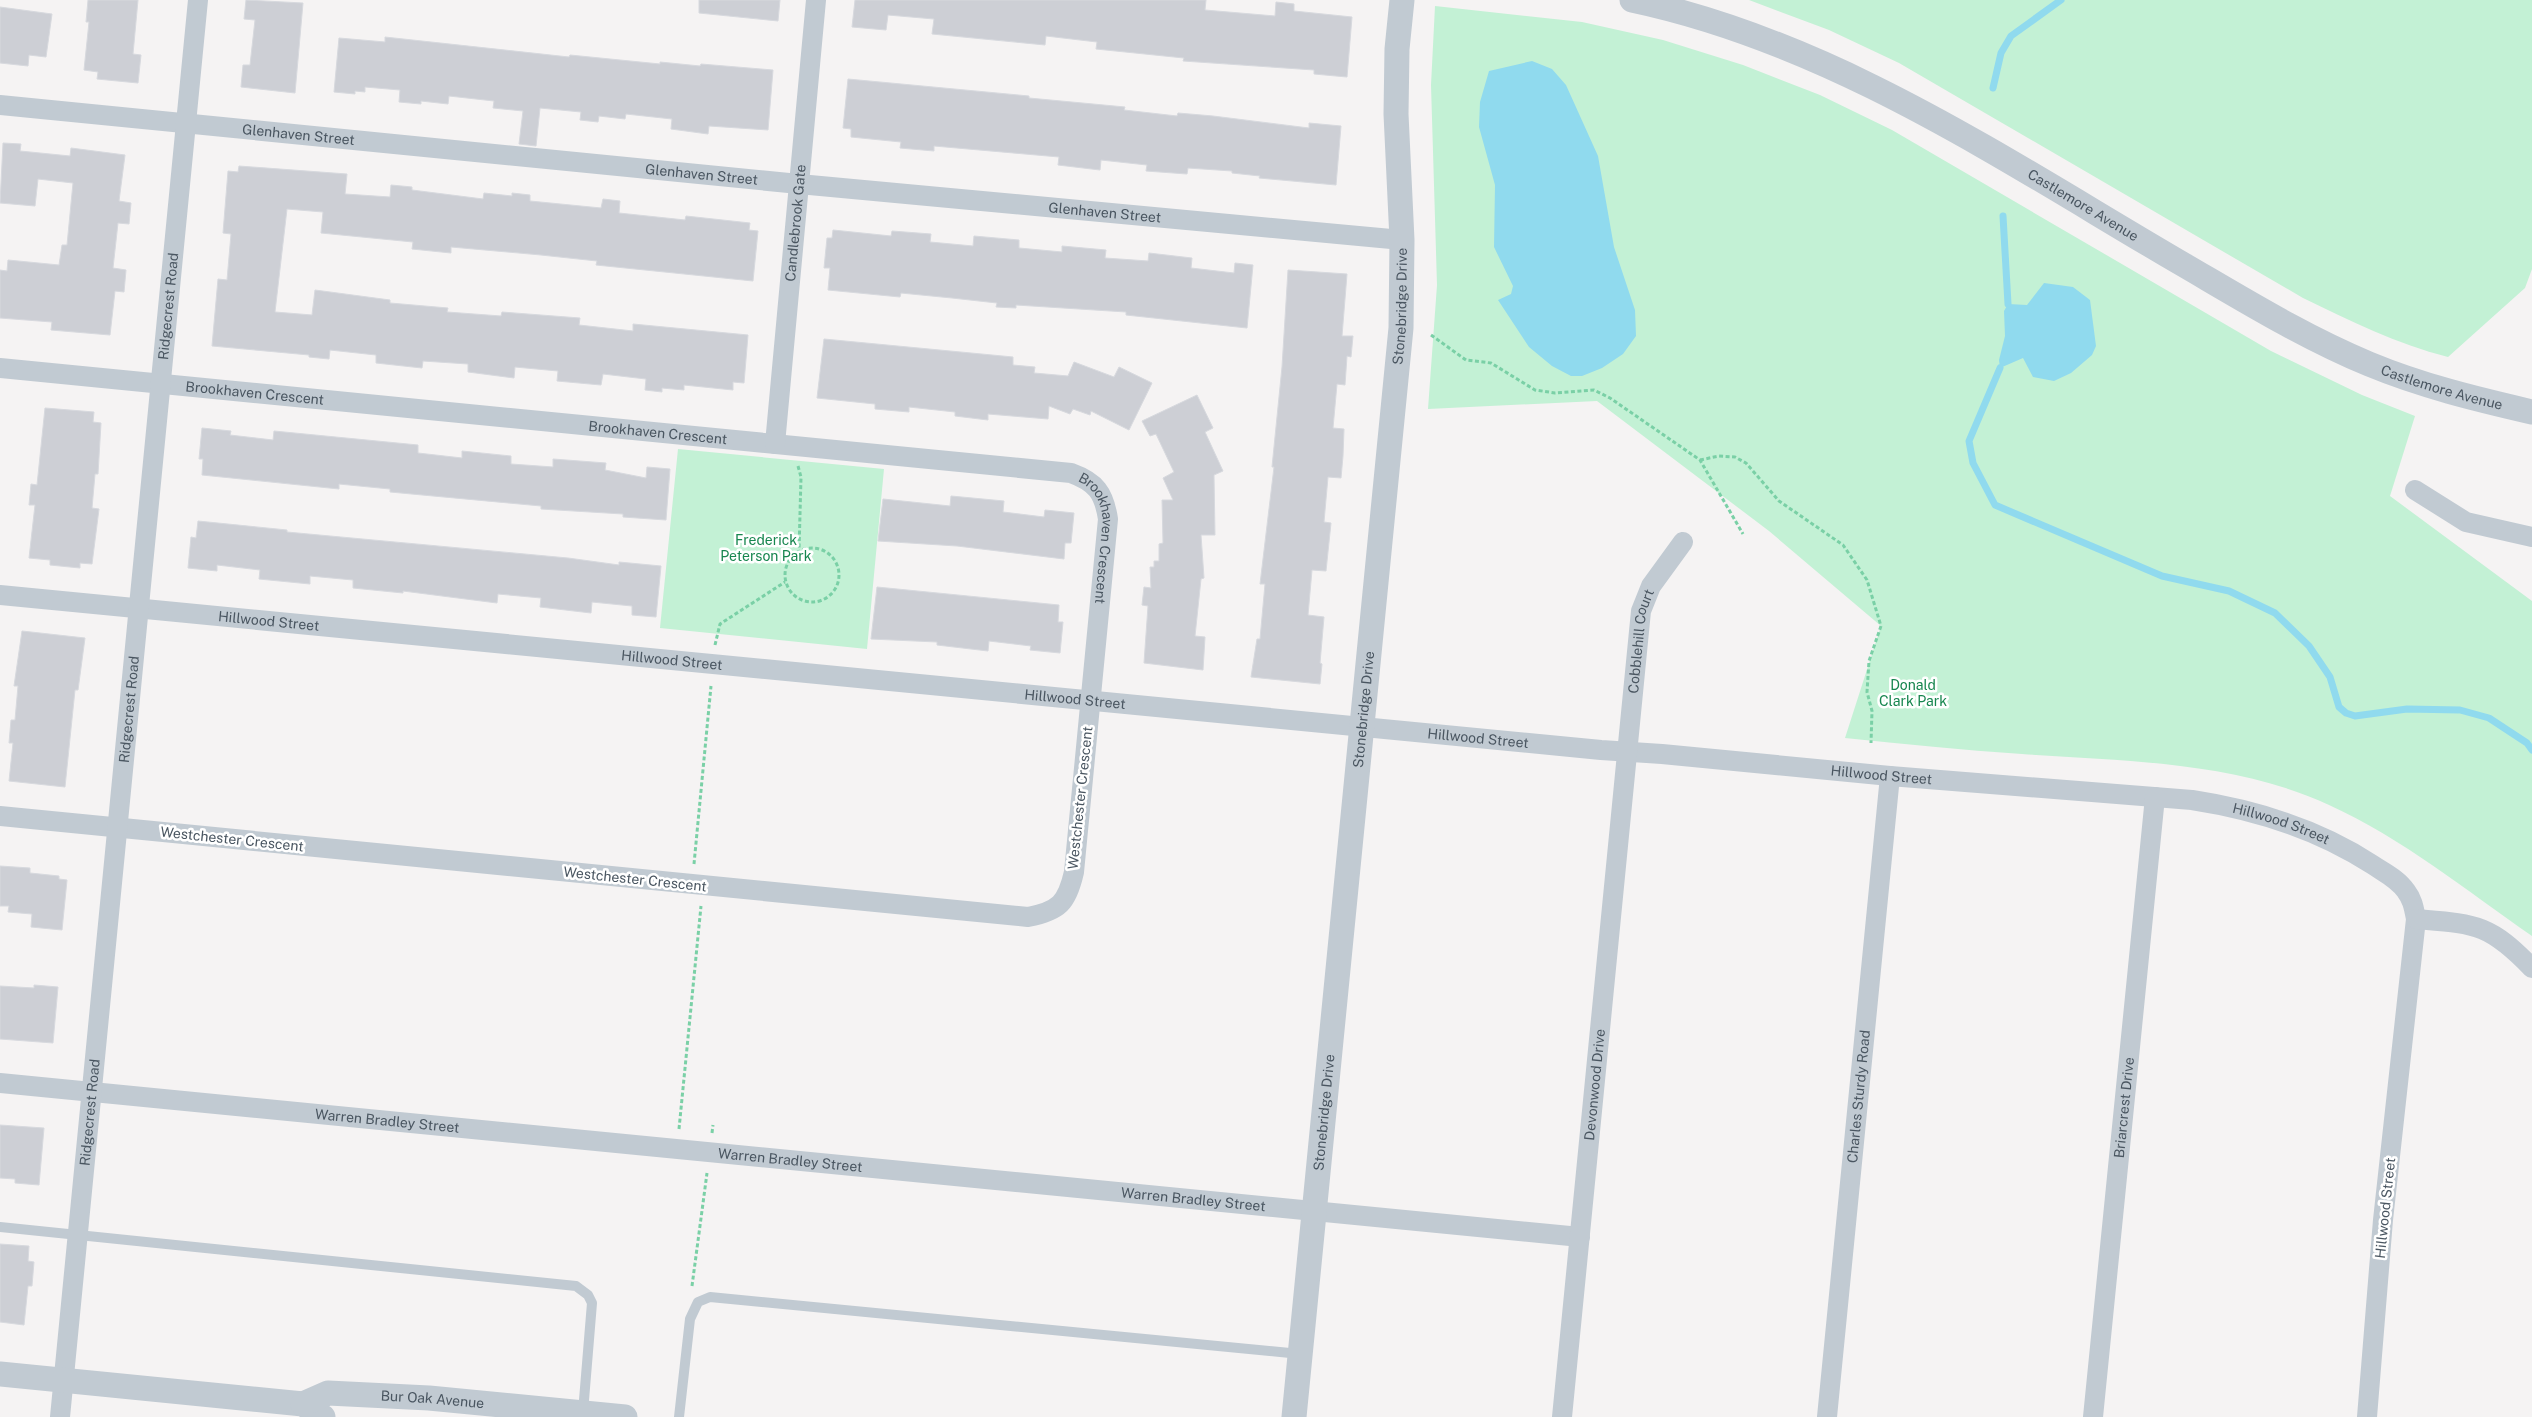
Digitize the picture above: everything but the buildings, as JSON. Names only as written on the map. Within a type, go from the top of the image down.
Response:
[{"type":"street","name":"Ridgecrest Road","points":[[60,1417],[198,0]]},
{"type":"street","name":"Candlebrook Gate","points":[[774,444],[816,0]]},
{"type":"street","name":"Stonebridge Drive","points":[[1294,1417],[1401,328],[1402,240],[1396,114],[1397,49],[1402,0]]},
{"type":"street","name":"Castlemore Avenue","points":[[1632,0],[1749,33],[1817,59],[1866,82],[1920,110],[2254,306],[2367,364],[2445,391],[2532,412]]},
{"type":"street","name":"Glenhaven Street","points":[[0,105],[799,184],[1402,240]]},
{"type":"street","name":"Brookhaven Crescent","points":[[0,368],[1071,473],[1085,478],[1097,488],[1106,503],[1108,519],[1090,701]]},
{"type":"street","points":[[2415,490],[2466,522],[2532,537]]},
{"type":"street","name":"Cobblehill Court","points":[[1626,752],[1642,611],[1651,586],[1683,542]]},
{"type":"street","name":"Hillwood Street","points":[[0,595],[1362,728],[1890,776],[2155,797],[2234,807],[2289,823],[2336,843],[2396,880],[2414,903],[2416,919],[2383,1220],[2367,1417]]},
{"type":"street","name":"Westchester Crescent","points":[[0,816],[1028,917],[1049,913],[1063,901],[1071,887],[1090,701]]},
{"type":"street","name":"Devonwood Drive","points":[[1562,1417],[1626,752]]},
{"type":"street","name":"Charles Sturdy Road","points":[[1827,1417],[1890,776]]},
{"type":"street","name":"Briarcrest Drive","points":[[2093,1417],[2155,797]]},
{"type":"street","points":[[2416,919],[2466,924],[2484,928],[2500,937],[2532,968]]},
{"type":"street","name":"Warren Bradley Street","points":[[0,1083],[1580,1237]]},
{"type":"street","name":"Bur Oak Avenue","points":[[0,1374],[63,1380],[309,1413],[328,1393],[429,1398],[625,1417]]},
{"type":"lane","points":[[0,1227],[576,1286],[588,1295],[592,1304],[582,1412]]},
{"type":"lane","points":[[679,1417],[690,1319],[698,1302],[710,1298],[1300,1354]]},
{"type":"path","points":[[1431,335],[1466,360],[1491,363],[1535,390],[1555,393],[1594,390],[1610,398],[1700,460],[1743,534]]},
{"type":"path","points":[[1700,460],[1719,456],[1735,457],[1746,463],[1779,501],[1843,544],[1866,580],[1881,626],[1869,661],[1867,692],[1872,711],[1871,743]]},
{"type":"path","points":[[798,463],[801,477],[799,551]]},
{"type":"path","points":[[817,548],[833,557],[838,565],[839,582],[829,597],[812,603],[795,597],[785,582],[787,564],[799,551],[817,548]]},
{"type":"path","points":[[716,636],[720,624],[785,582]]},
{"type":"path","points":[[690,1291],[708,1166]]},
{"type":"green space","points":[[1749,0],[2532,0],[2532,269],[2525,288],[2448,357],[2410,346],[2303,298],[1899,63],[1829,30]]},
{"type":"green space","name":"Donald Clark Park","points":[[1435,6],[1582,22],[1663,40],[1743,65],[1820,95],[1892,130],[2271,351],[2362,395],[2415,416],[2390,496],[2532,601],[2532,936],[2434,866],[2356,818],[2293,790],[2255,779],[2217,771],[2139,762],[1977,751],[1845,738],[1881,626],[1769,531],[1597,401],[1428,409],[1437,285],[1431,85]]},
{"type":"green space","name":"Frederick Peterson Park","points":[[678,449],[884,469],[867,649],[660,628]]},
{"type":"water","points":[[1532,61],[1552,69],[1566,85],[1598,156],[1614,247],[1635,310],[1636,336],[1623,354],[1602,368],[1582,376],[1571,376],[1552,366],[1529,347],[1498,300],[1511,294],[1513,286],[1494,247],[1495,185],[1479,127],[1480,102],[1489,71]]},
{"type":"water","points":[[2044,283],[2073,287],[2090,300],[2096,346],[2092,355],[2071,373],[2054,381],[2033,377],[2023,358],[2000,368],[1999,360],[2005,336],[2004,311],[2008,304],[2027,305]]},
{"type":"waterway","points":[[1993,88],[2001,53],[2011,36],[2061,0]]},
{"type":"waterway","points":[[2003,216],[2008,304]]},
{"type":"waterway","points":[[2000,368],[1969,441],[1973,463],[1995,505],[2162,576],[2229,591],[2275,613],[2309,646],[2330,677],[2339,707],[2346,713],[2355,716],[2407,709],[2460,710],[2489,718],[2527,743],[2532,750]]}]
